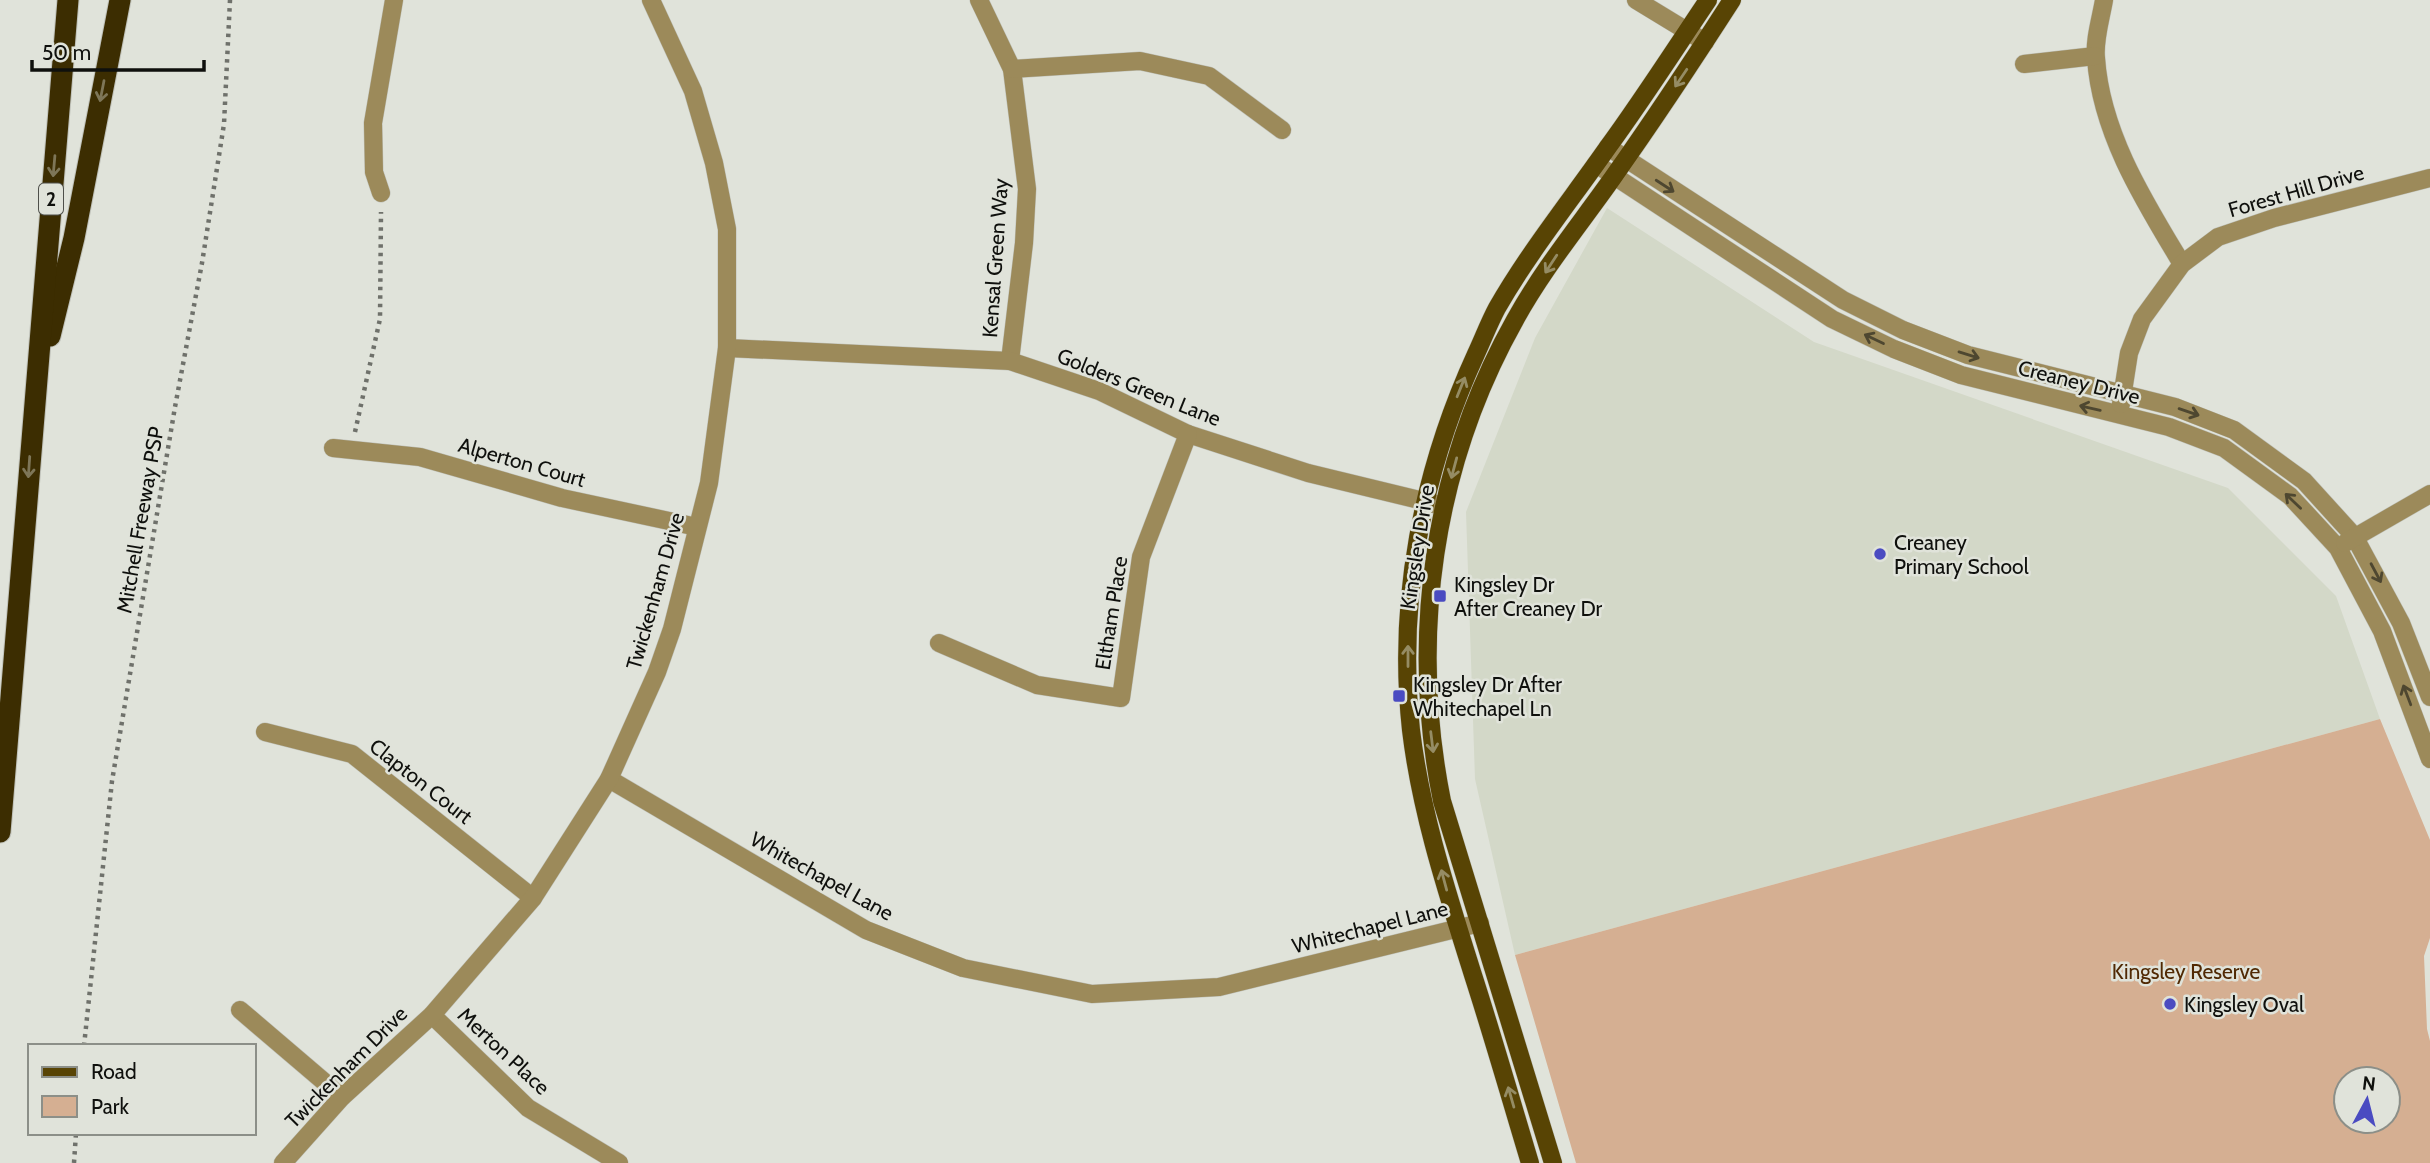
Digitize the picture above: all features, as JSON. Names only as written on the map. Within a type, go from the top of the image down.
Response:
[{"type":"highway","name":"2","points":[[0,832],[68,0]]},
{"type":"highway","points":[[34,399],[74,238],[120,0]]},
{"type":"main road","name":"Kingsley Drive","points":[[1530,1163],[1501,1061],[1448,897],[1424,806],[1409,705],[1408,620],[1414,563],[1425,500],[1446,428],[1463,383],[1497,310],[1708,0]]},
{"type":"main road","name":"Kingsley Drive","points":[[1553,1163],[1442,801],[1428,711],[1427,618],[1432,573],[1444,506],[1460,444],[1482,385],[1516,319],[1732,0]]},
{"type":"street","points":[[381,193],[374,173],[373,123],[394,0]]},
{"type":"street","name":"Twickenham Drive","points":[[283,1163],[342,1097],[432,1015],[533,898],[609,779],[657,672],[672,629],[709,483],[727,348],[727,229],[721,194],[694,91],[651,0]]},
{"type":"street","name":"Kensal Green Way","points":[[979,0],[1012,69],[1027,189],[1024,243],[1010,361]]},
{"type":"street","points":[[1636,0],[1705,42]]},
{"type":"street","points":[[2104,0],[2095,56],[2106,113],[2134,181],[2182,264]]},
{"type":"street","points":[[2024,64],[2095,56]]},
{"type":"street","points":[[1012,69],[1140,61],[1209,76],[1282,130]]},
{"type":"street","name":"Creaney Drive","points":[[1608,147],[1843,300],[1903,330],[1968,355],[2175,407],[2234,430],[2304,481],[2354,536],[2401,623],[2430,697]]},
{"type":"street","name":"Creaney Drive","points":[[1596,164],[1832,318],[1894,349],[1961,375],[2169,427],[2224,448],[2290,496],[2337,548],[2382,631],[2430,759]]},
{"type":"street","name":"Forest Hill Drive","points":[[2118,415],[2129,353],[2143,319],[2182,264],[2218,237],[2274,218],[2430,177]]},
{"type":"street","name":"Golders Green Lane","points":[[727,348],[1010,361],[1099,391],[1188,434],[1308,473],[1444,506]]},
{"type":"street","name":"Eltham Place","points":[[939,643],[1037,685],[1121,698],[1141,557],[1188,434]]},
{"type":"street","name":"Alperton Court","points":[[333,448],[420,457],[562,498],[697,527]]},
{"type":"street","points":[[2337,548],[2430,494]]},
{"type":"street","name":"Clapton Court","points":[[265,732],[352,754],[533,898]]},
{"type":"street","name":"Whitechapel Lane","points":[[609,779],[866,930],[963,968],[1092,995],[1219,988],[1480,923]]},
{"type":"street","points":[[240,1010],[342,1097]]},
{"type":"street","name":"Merton Place","points":[[432,1015],[528,1108],[619,1163]]},
{"type":"path","name":"Mitchell Freeway PSP","points":[[85,1044],[112,781],[224,124],[230,0]]},
{"type":"path","points":[[352,450],[380,319],[381,193]]},
{"type":"path","points":[[74,1163],[76,1135]]},
{"type":"shaded area","name":"Creaney Primary School","points":[[1607,208],[1814,342],[2228,488],[2336,596],[2380,719],[1515,955],[1475,779],[1466,512],[1535,338]]},
{"type":"green space","name":"Kingsley Reserve","points":[[2380,719],[2430,840],[2430,938],[2424,956],[2427,1029],[2430,1041],[2430,1163],[1576,1163],[1515,955]]},
{"type":"place","name":"Creaney Primary School","points":[[1880,554]]},
{"type":"place","name":"Kingsley Dr After Creaney Dr","points":[[1440,596]]},
{"type":"place","name":"Kingsley Dr After Whitechapel Ln","points":[[1399,696]]},
{"type":"place","name":"Kingsley Oval","points":[[2170,1004]]}]
